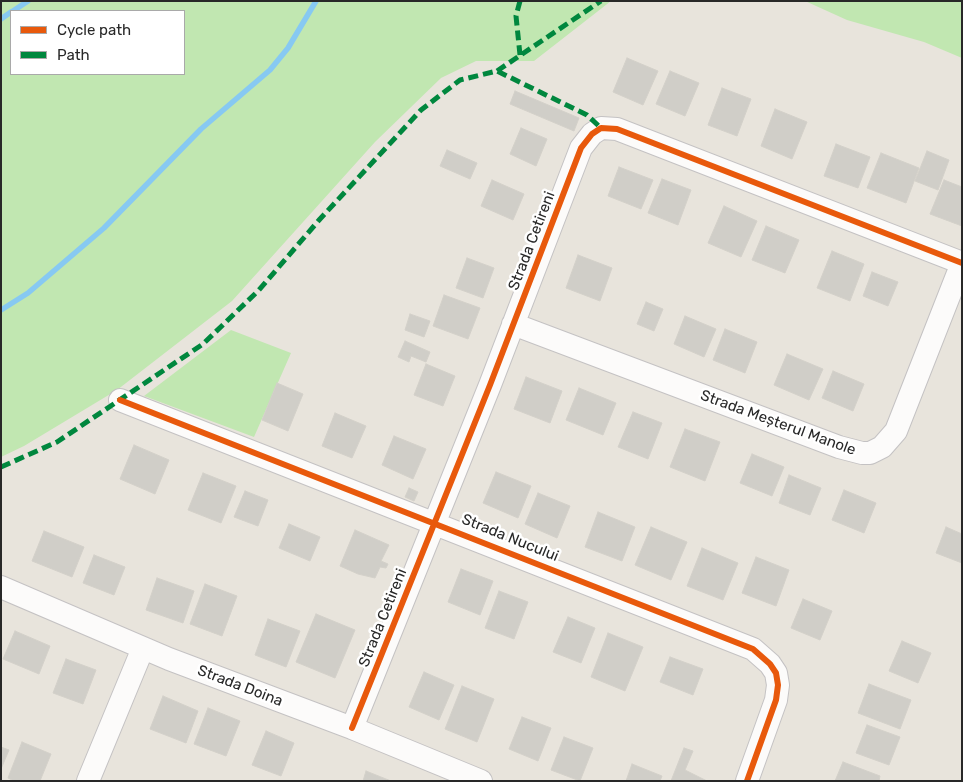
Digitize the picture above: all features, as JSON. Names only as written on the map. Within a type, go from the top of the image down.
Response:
[{"type":"street","name":"Strada Cetireni","points":[[352,728],[581,148],[588,138],[601,128],[617,129],[962,263]]},
{"type":"street","name":"Strada Meșterul Manole","points":[[513,324],[839,447],[862,453],[870,453],[882,448],[896,431],[962,263]]},
{"type":"street","name":"Strada Nucului","points":[[120,400],[738,642],[762,655],[776,673],[778,685],[776,700],[747,781]]},
{"type":"street","name":"Strada Doina","points":[[1,587],[143,648],[352,728],[481,781]]},
{"type":"street","points":[[88,781],[143,648]]},
{"type":"green space","points":[[1,1],[611,1],[534,61],[476,61],[441,78],[375,142],[232,301],[117,390],[24,446],[1,457]]},
{"type":"green space","points":[[805,1],[962,1],[962,58],[924,42],[847,20]]},
{"type":"green space","points":[[231,330],[291,353],[254,437],[144,396]]},
{"type":"building","points":[[627,58],[658,71],[643,105],[613,92]]},
{"type":"building","points":[[670,71],[699,83],[685,116],[656,104]]},
{"type":"building","points":[[722,88],[751,99],[737,136],[708,125]]},
{"type":"building","points":[[515,91],[579,118],[574,131],[510,104]]},
{"type":"building","points":[[775,109],[807,122],[792,159],[761,146]]},
{"type":"building","points":[[521,128],[547,139],[536,166],[510,154]]},
{"type":"building","points":[[836,144],[870,157],[858,188],[824,176]]},
{"type":"building","points":[[447,150],[477,163],[470,179],[440,166]]},
{"type":"building","points":[[927,151],[949,160],[938,190],[915,181]]},
{"type":"building","points":[[881,153],[919,168],[906,203],[867,188]]},
{"type":"building","points":[[619,167],[653,180],[641,209],[608,196]]},
{"type":"building","points":[[662,179],[691,190],[678,225],[648,213]]},
{"type":"building","points":[[492,180],[524,194],[513,220],[481,206]]},
{"type":"building","points":[[944,180],[962,187],[962,226],[930,214]]},
{"type":"building","points":[[724,206],[757,221],[741,257],[708,243]]},
{"type":"building","points":[[766,226],[799,240],[785,273],[752,260]]},
{"type":"building","points":[[832,251],[864,264],[850,301],[817,288]]},
{"type":"building","points":[[578,255],[612,268],[600,301],[566,288]]},
{"type":"building","points":[[467,258],[494,268],[483,298],[456,288]]},
{"type":"building","points":[[872,272],[898,282],[888,306],[863,296]]},
{"type":"building","points":[[444,295],[480,308],[468,339],[433,326]]},
{"type":"building","points":[[646,302],[663,309],[654,331],[637,324]]},
{"type":"building","points":[[410,314],[430,321],[424,337],[405,330]]},
{"type":"building","points":[[685,316],[716,329],[704,357],[674,344]]},
{"type":"building","points":[[725,329],[757,342],[745,373],[713,360]]},
{"type":"building","points":[[405,341],[430,352],[426,362],[411,356],[409,362],[398,357]]},
{"type":"building","points":[[787,354],[823,369],[809,400],[774,385]]},
{"type":"building","points":[[426,364],[455,376],[443,406],[414,395]]},
{"type":"building","points":[[833,371],[864,384],[853,411],[822,398]]},
{"type":"building","points":[[526,377],[562,391],[550,423],[514,409]]},
{"type":"building","points":[[277,383],[303,394],[288,431],[262,420]]},
{"type":"building","points":[[579,388],[616,403],[603,435],[566,420]]},
{"type":"building","points":[[633,412],[662,423],[648,459],[618,447]]},
{"type":"building","points":[[335,413],[366,426],[352,458],[322,446]]},
{"type":"building","points":[[685,429],[720,442],[705,481],[670,467]]},
{"type":"building","points":[[394,436],[426,449],[413,479],[382,465]]},
{"type":"building","points":[[134,445],[169,460],[155,494],[120,479]]},
{"type":"building","points":[[752,454],[784,467],[772,496],[740,483]]},
{"type":"building","points":[[496,472],[531,486],[518,518],[483,503]]},
{"type":"building","points":[[203,473],[236,486],[221,523],[188,510]]},
{"type":"building","points":[[789,475],[821,488],[810,515],[779,503]]},
{"type":"building","points":[[409,488],[418,492],[414,501],[405,497]]},
{"type":"building","points":[[844,490],[876,503],[864,533],[832,520]]},
{"type":"building","points":[[245,491],[268,500],[258,526],[234,517]]},
{"type":"building","points":[[538,493],[570,506],[557,538],[525,524]]},
{"type":"building","points":[[598,512],[635,527],[622,561],[585,547]]},
{"type":"building","points":[[289,524],[320,537],[310,561],[279,548]]},
{"type":"building","points":[[651,527],[687,542],[671,580],[635,565]]},
{"type":"building","points":[[946,527],[962,534],[962,563],[936,553]]},
{"type":"building","points":[[355,530],[389,545],[381,561],[388,564],[386,568],[380,567],[375,578],[358,574],[340,566]]},
{"type":"building","points":[[44,531],[84,547],[72,577],[32,561]]},
{"type":"building","points":[[702,548],[738,563],[723,600],[687,586]]},
{"type":"building","points":[[94,555],[125,567],[114,595],[83,583]]},
{"type":"building","points":[[756,557],[789,570],[776,606],[742,593]]},
{"type":"building","points":[[461,569],[493,581],[480,615],[448,602]]},
{"type":"building","points":[[157,578],[194,591],[183,623],[146,610]]},
{"type":"building","points":[[205,584],[237,596],[222,636],[190,624]]},
{"type":"building","points":[[499,591],[528,602],[514,639],[485,628]]},
{"type":"building","points":[[803,599],[832,611],[820,640],[791,628]]},
{"type":"building","points":[[316,614],[355,630],[335,678],[296,662]]},
{"type":"building","points":[[568,617],[595,628],[581,663],[553,652]]},
{"type":"building","points":[[268,619],[300,631],[286,667],[255,655]]},
{"type":"building","points":[[15,631],[50,646],[39,674],[3,659]]},
{"type":"building","points":[[608,633],[643,647],[625,691],[591,677]]},
{"type":"building","points":[[902,641],[931,653],[918,683],[889,671]]},
{"type":"building","points":[[670,657],[703,669],[693,695],[660,682]]},
{"type":"building","points":[[66,659],[96,670],[83,704],[53,693]]},
{"type":"building","points":[[424,672],[454,685],[439,720],[409,707]]},
{"type":"building","points":[[869,684],[911,700],[900,729],[858,713]]},
{"type":"building","points":[[462,686],[494,699],[477,742],[445,729]]},
{"type":"building","points":[[163,696],[198,711],[186,743],[150,729]]},
{"type":"building","points":[[208,708],[240,721],[226,756],[194,744]]},
{"type":"building","points":[[522,717],[551,728],[538,761],[509,749]]},
{"type":"building","points":[[867,725],[900,737],[889,765],[856,753]]},
{"type":"building","points":[[266,731],[294,743],[281,776],[252,765]]},
{"type":"building","points":[[564,737],[593,748],[580,781],[551,770]]},
{"type":"building","points":[[22,742],[51,754],[40,781],[14,781],[8,778]]},
{"type":"building","points":[[1,747],[9,750],[1,769]]},
{"type":"building","points":[[684,748],[693,751],[685,770],[707,781],[671,781]]},
{"type":"building","points":[[843,762],[880,776],[879,781],[835,781]]},
{"type":"building","points":[[632,764],[662,776],[660,781],[626,781]]},
{"type":"building","points":[[366,771],[391,781],[363,781]]},
{"type":"waterway","points":[[14,10],[28,1]]},
{"type":"waterway","points":[[1,310],[28,293],[104,228],[201,129],[270,70],[288,48],[316,1]]},
{"type":"waterway","points":[[1,19],[10,13]]},
{"type":"marked path","points":[[520,1],[516,16],[520,55]]},
{"type":"marked path","points":[[497,71],[601,1]]},
{"type":"marked path","points":[[1,467],[57,442],[203,344],[259,290],[320,219],[421,110],[460,80],[497,71],[587,115],[601,128]]},
{"type":"cycle path","points":[[352,728],[490,385],[581,148],[592,134],[601,128],[617,129],[962,263]]},
{"type":"cycle path","points":[[120,400],[753,649],[770,664],[776,673],[778,685],[776,700],[747,781]]}]
